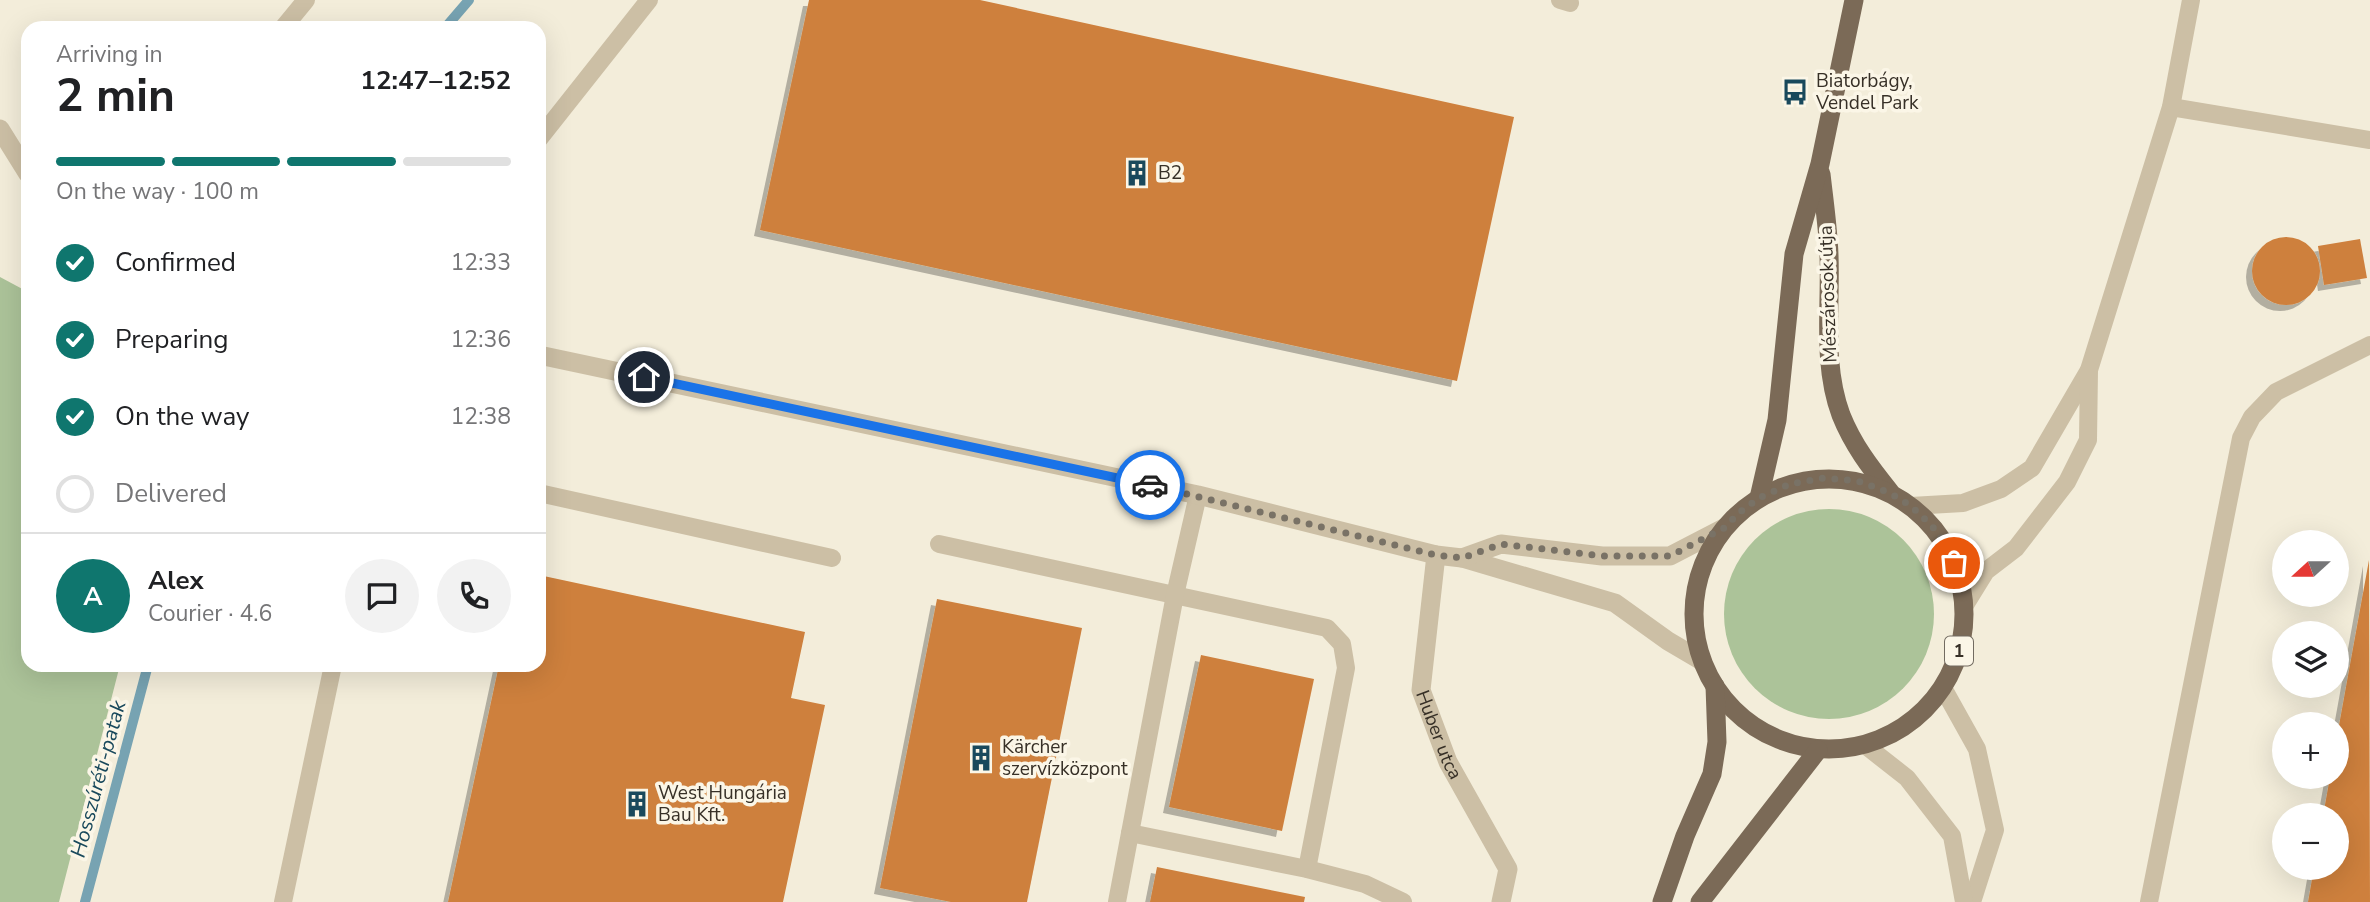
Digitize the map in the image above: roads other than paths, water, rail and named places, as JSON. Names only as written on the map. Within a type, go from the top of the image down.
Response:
[{"type":"main road","name":"Mészárosok útja","points":[[1759,498],[1777,420],[1794,254],[1820,164],[1854,0]]},
{"type":"main road","name":"Mészárosok útja","points":[[1820,164],[1829,254],[1828,338],[1840,413],[1859,453],[1890,493]]},
{"type":"main road","name":"Mészárosok útja","points":[[1824,478],[1858,481],[1890,493],[1911,506],[1932,526],[1949,550],[1960,577],[1965,605],[1964,634],[1959,653],[1943,688],[1910,724],[1888,737],[1865,745],[1841,750],[1818,750],[1787,743],[1759,730],[1735,710],[1715,686],[1702,661],[1695,633],[1694,606],[1699,578],[1709,552],[1724,528],[1740,512],[1759,498],[1790,484],[1824,478]]},
{"type":"main road","name":"Mészárosok útja","points":[[1662,902],[1685,836],[1712,774],[1717,742],[1715,686]]},
{"type":"main road","points":[[1700,902],[1818,750]]},
{"type":"street","points":[[0,129],[21,163]]},
{"type":"street","points":[[546,356],[1198,495],[1436,555],[1462,558],[1615,603],[1668,641],[1702,661]]},
{"type":"street","points":[[1462,558],[1501,544],[1602,556],[1670,556],[1724,528]]},
{"type":"street","name":"Huber utca","points":[[1436,555],[1421,690],[1448,762],[1507,869],[1501,902]]},
{"type":"lane","points":[[289,21],[306,0]]},
{"type":"lane","points":[[546,130],[649,0]]},
{"type":"lane","points":[[1911,506],[1963,503],[2001,489],[2032,468],[2089,370],[2171,107],[2191,0]]},
{"type":"lane","points":[[2171,107],[2370,140]]},
{"type":"lane","points":[[2149,902],[2241,438],[2252,417],[2276,392],[2370,345]]},
{"type":"lane","points":[[1965,605],[1986,571],[2016,548],[2067,482],[2088,440],[2089,370]]},
{"type":"lane","points":[[1117,902],[1175,595],[1198,495]]},
{"type":"lane","points":[[546,496],[832,558]]},
{"type":"lane","points":[[939,544],[1327,628],[1342,644],[1346,668],[1307,869]]},
{"type":"lane","points":[[284,902],[332,672]]},
{"type":"lane","points":[[1943,688],[1977,750],[1995,830],[1972,902]]},
{"type":"lane","points":[[1865,745],[1907,778],[1952,836],[1965,902]]},
{"type":"lane","points":[[1130,833],[1307,869],[1365,884],[1402,902]]},
{"type":"waterway","name":"Hosszúréti-patak","points":[[451,21],[469,0]]},
{"type":"waterway","name":"Hosszúréti-patak","points":[[85,902],[146,672]]},
{"type":"place","name":"Biatorbágy, Vendel Park","points":[[1795,92]]},
{"type":"place","name":"B2","points":[[1137,173]]},
{"type":"place","name":"Kärcher szervízközpont","points":[[981,758]]},
{"type":"place","name":"West Hungária Bau Kft.","points":[[637,804]]}]
